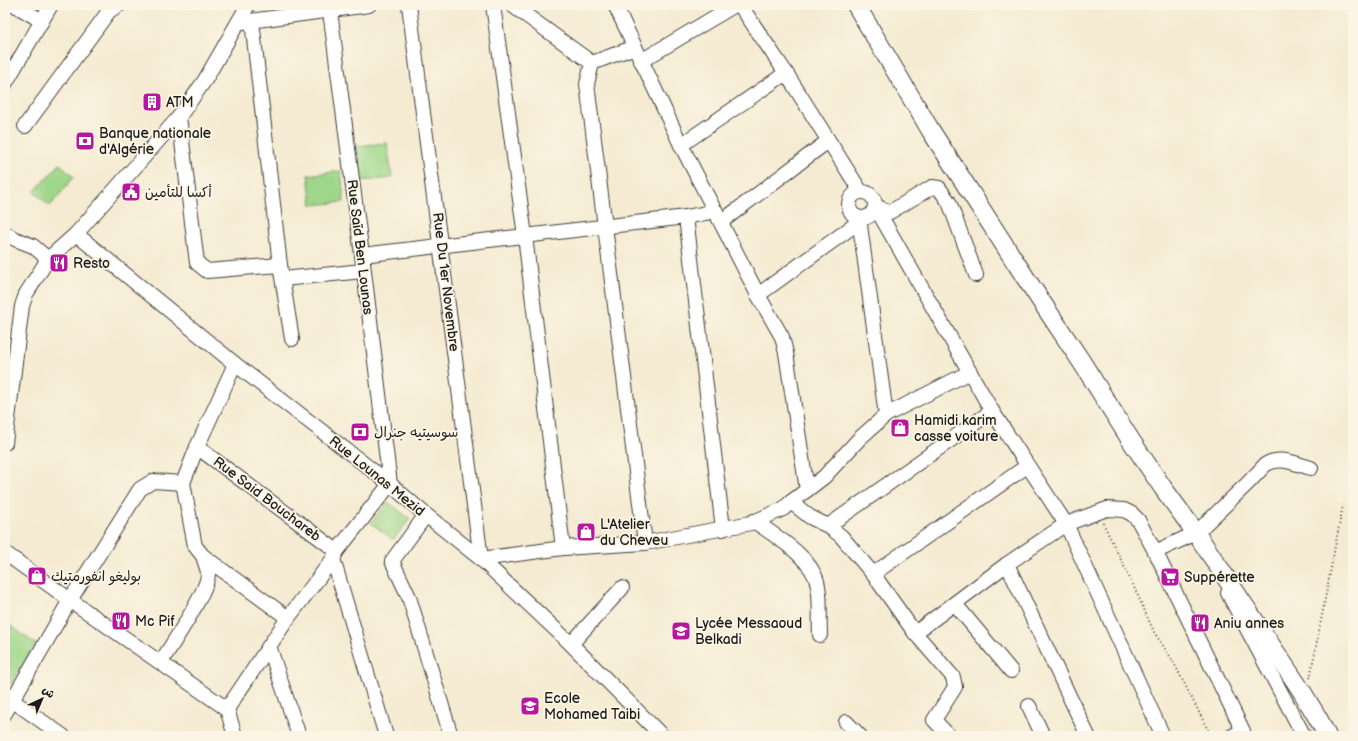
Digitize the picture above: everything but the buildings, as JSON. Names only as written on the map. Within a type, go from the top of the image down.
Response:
[{"type":"main road","points":[[856,5],[931,131],[1130,440],[1162,488],[1196,533],[1299,687],[1327,736]]},
{"type":"street","points":[[15,5],[42,21]]},
{"type":"street","points":[[5,84],[51,5]]},
{"type":"street","points":[[25,126],[104,16],[119,5]]},
{"type":"street","points":[[248,5],[245,22],[292,339]]},
{"type":"street","points":[[5,443],[22,306],[26,294],[48,258],[76,234],[179,117],[245,22],[369,5]]},
{"type":"street","name":"Rue Du 1er Novembre","points":[[409,5],[481,559]]},
{"type":"street","points":[[493,5],[525,236],[563,548]]},
{"type":"street","points":[[512,5],[592,63]]},
{"type":"street","points":[[615,5],[681,145],[758,295],[782,337],[786,353],[807,490]]},
{"type":"street","points":[[641,61],[735,5]]},
{"type":"street","points":[[740,5],[786,73],[861,192]]},
{"type":"street","name":"Rue Saïd Ben Lounas","points":[[330,11],[390,484]]},
{"type":"street","points":[[592,63],[635,48]]},
{"type":"street","points":[[592,63],[587,84],[645,543]]},
{"type":"street","points":[[681,145],[786,73]]},
{"type":"street","points":[[179,117],[197,263],[207,271],[363,271]]},
{"type":"street","points":[[362,255],[686,217],[718,216],[828,141]]},
{"type":"street","points":[[875,206],[890,212],[932,187],[939,188],[949,202],[976,275]]},
{"type":"street","points":[[875,206],[870,215],[863,218],[858,217],[850,210],[850,200],[852,196],[861,192],[870,194],[873,197],[875,206],[992,411],[1066,524],[1163,736]]},
{"type":"street","points":[[686,217],[723,529]]},
{"type":"street","points":[[758,295],[852,228],[858,217]]},
{"type":"street","points":[[858,217],[886,415]]},
{"type":"street","name":"Rue Lounas Mezid","points":[[76,234],[235,364],[390,484],[481,559],[571,644],[662,736]]},
{"type":"street","points":[[8,236],[33,246],[48,258]]},
{"type":"street","points":[[235,364],[197,447],[183,483],[195,546],[203,556],[288,618]]},
{"type":"street","points":[[481,559],[563,548],[645,543],[723,529],[754,521],[783,510],[791,502],[824,477],[860,438],[886,415],[970,372]]},
{"type":"street","points":[[828,526],[992,411]]},
{"type":"street","name":"Rue Said Bouchareb","points":[[197,447],[335,555]]},
{"type":"street","points":[[1155,552],[1196,533],[1226,506],[1269,462],[1279,460],[1311,468]]},
{"type":"street","points":[[873,574],[1027,466]]},
{"type":"street","points":[[5,713],[9,698],[140,489],[152,481],[183,483]]},
{"type":"street","points":[[227,709],[288,618],[390,484]]},
{"type":"street","points":[[791,502],[810,517],[828,526],[841,536],[873,574],[915,633],[953,677],[955,687],[934,720],[949,736]]},
{"type":"street","points":[[915,633],[1007,564],[1066,524],[1106,509],[1124,510],[1132,514],[1138,520],[1243,731],[1232,736]]},
{"type":"street","points":[[426,515],[392,561],[409,597],[451,736]]},
{"type":"street","points":[[754,521],[804,559],[812,570],[818,584],[820,635]]},
{"type":"street","points":[[1196,533],[1304,736]]},
{"type":"street","points":[[5,553],[227,709],[235,736]]},
{"type":"street","points":[[335,555],[386,736]]},
{"type":"street","points":[[161,662],[192,612],[204,588],[208,574],[203,556]]},
{"type":"street","points":[[1007,564],[1088,736]]},
{"type":"street","points":[[571,644],[622,588]]},
{"type":"street","points":[[955,604],[1012,671]]},
{"type":"street","points":[[269,646],[299,736]]},
{"type":"street","points":[[9,698],[63,736]]},
{"type":"street","points":[[1030,706],[1043,736]]},
{"type":"street","points":[[846,722],[860,736]]},
{"type":"path","points":[[1299,687],[1311,677],[1344,504]]},
{"type":"path","points":[[1097,512],[1134,587],[1154,632],[1173,661],[1211,736]]},
{"type":"green space","points":[[387,143],[392,178],[360,181],[357,146]]},
{"type":"green space","points":[[60,164],[74,177],[50,206],[34,192]]},
{"type":"green space","points":[[341,171],[344,202],[312,205],[308,175]]},
{"type":"green space","points":[[388,502],[410,519],[393,540],[371,523]]},
{"type":"green space","points":[[5,622],[36,644],[10,684],[5,680]]},
{"type":"place","name":"ATM","points":[[152,102]]},
{"type":"place","name":"Banque nationale d'Algérie","points":[[85,141]]},
{"type":"place","name":"أكسا للتأمين","points":[[131,192]]},
{"type":"place","name":"Resto","points":[[59,263]]},
{"type":"place","name":"Hamidi karim casse voiture","points":[[900,428]]},
{"type":"place","name":"سوسيتيه جنرال","points":[[360,432]]},
{"type":"place","name":"L'Atelier du Cheveu","points":[[586,532]]},
{"type":"place","name":"بوليغو انفورمتيك","points":[[37,576]]},
{"type":"place","name":"Suppérette","points":[[1170,577]]},
{"type":"place","name":"Mc Pif","points":[[121,621]]},
{"type":"place","name":"Aniu annes","points":[[1200,623]]},
{"type":"place","name":"Lycée Messaoud Belkadi","points":[[681,631]]},
{"type":"place","name":"Ecole Mohamed Taibi","points":[[530,706]]}]
